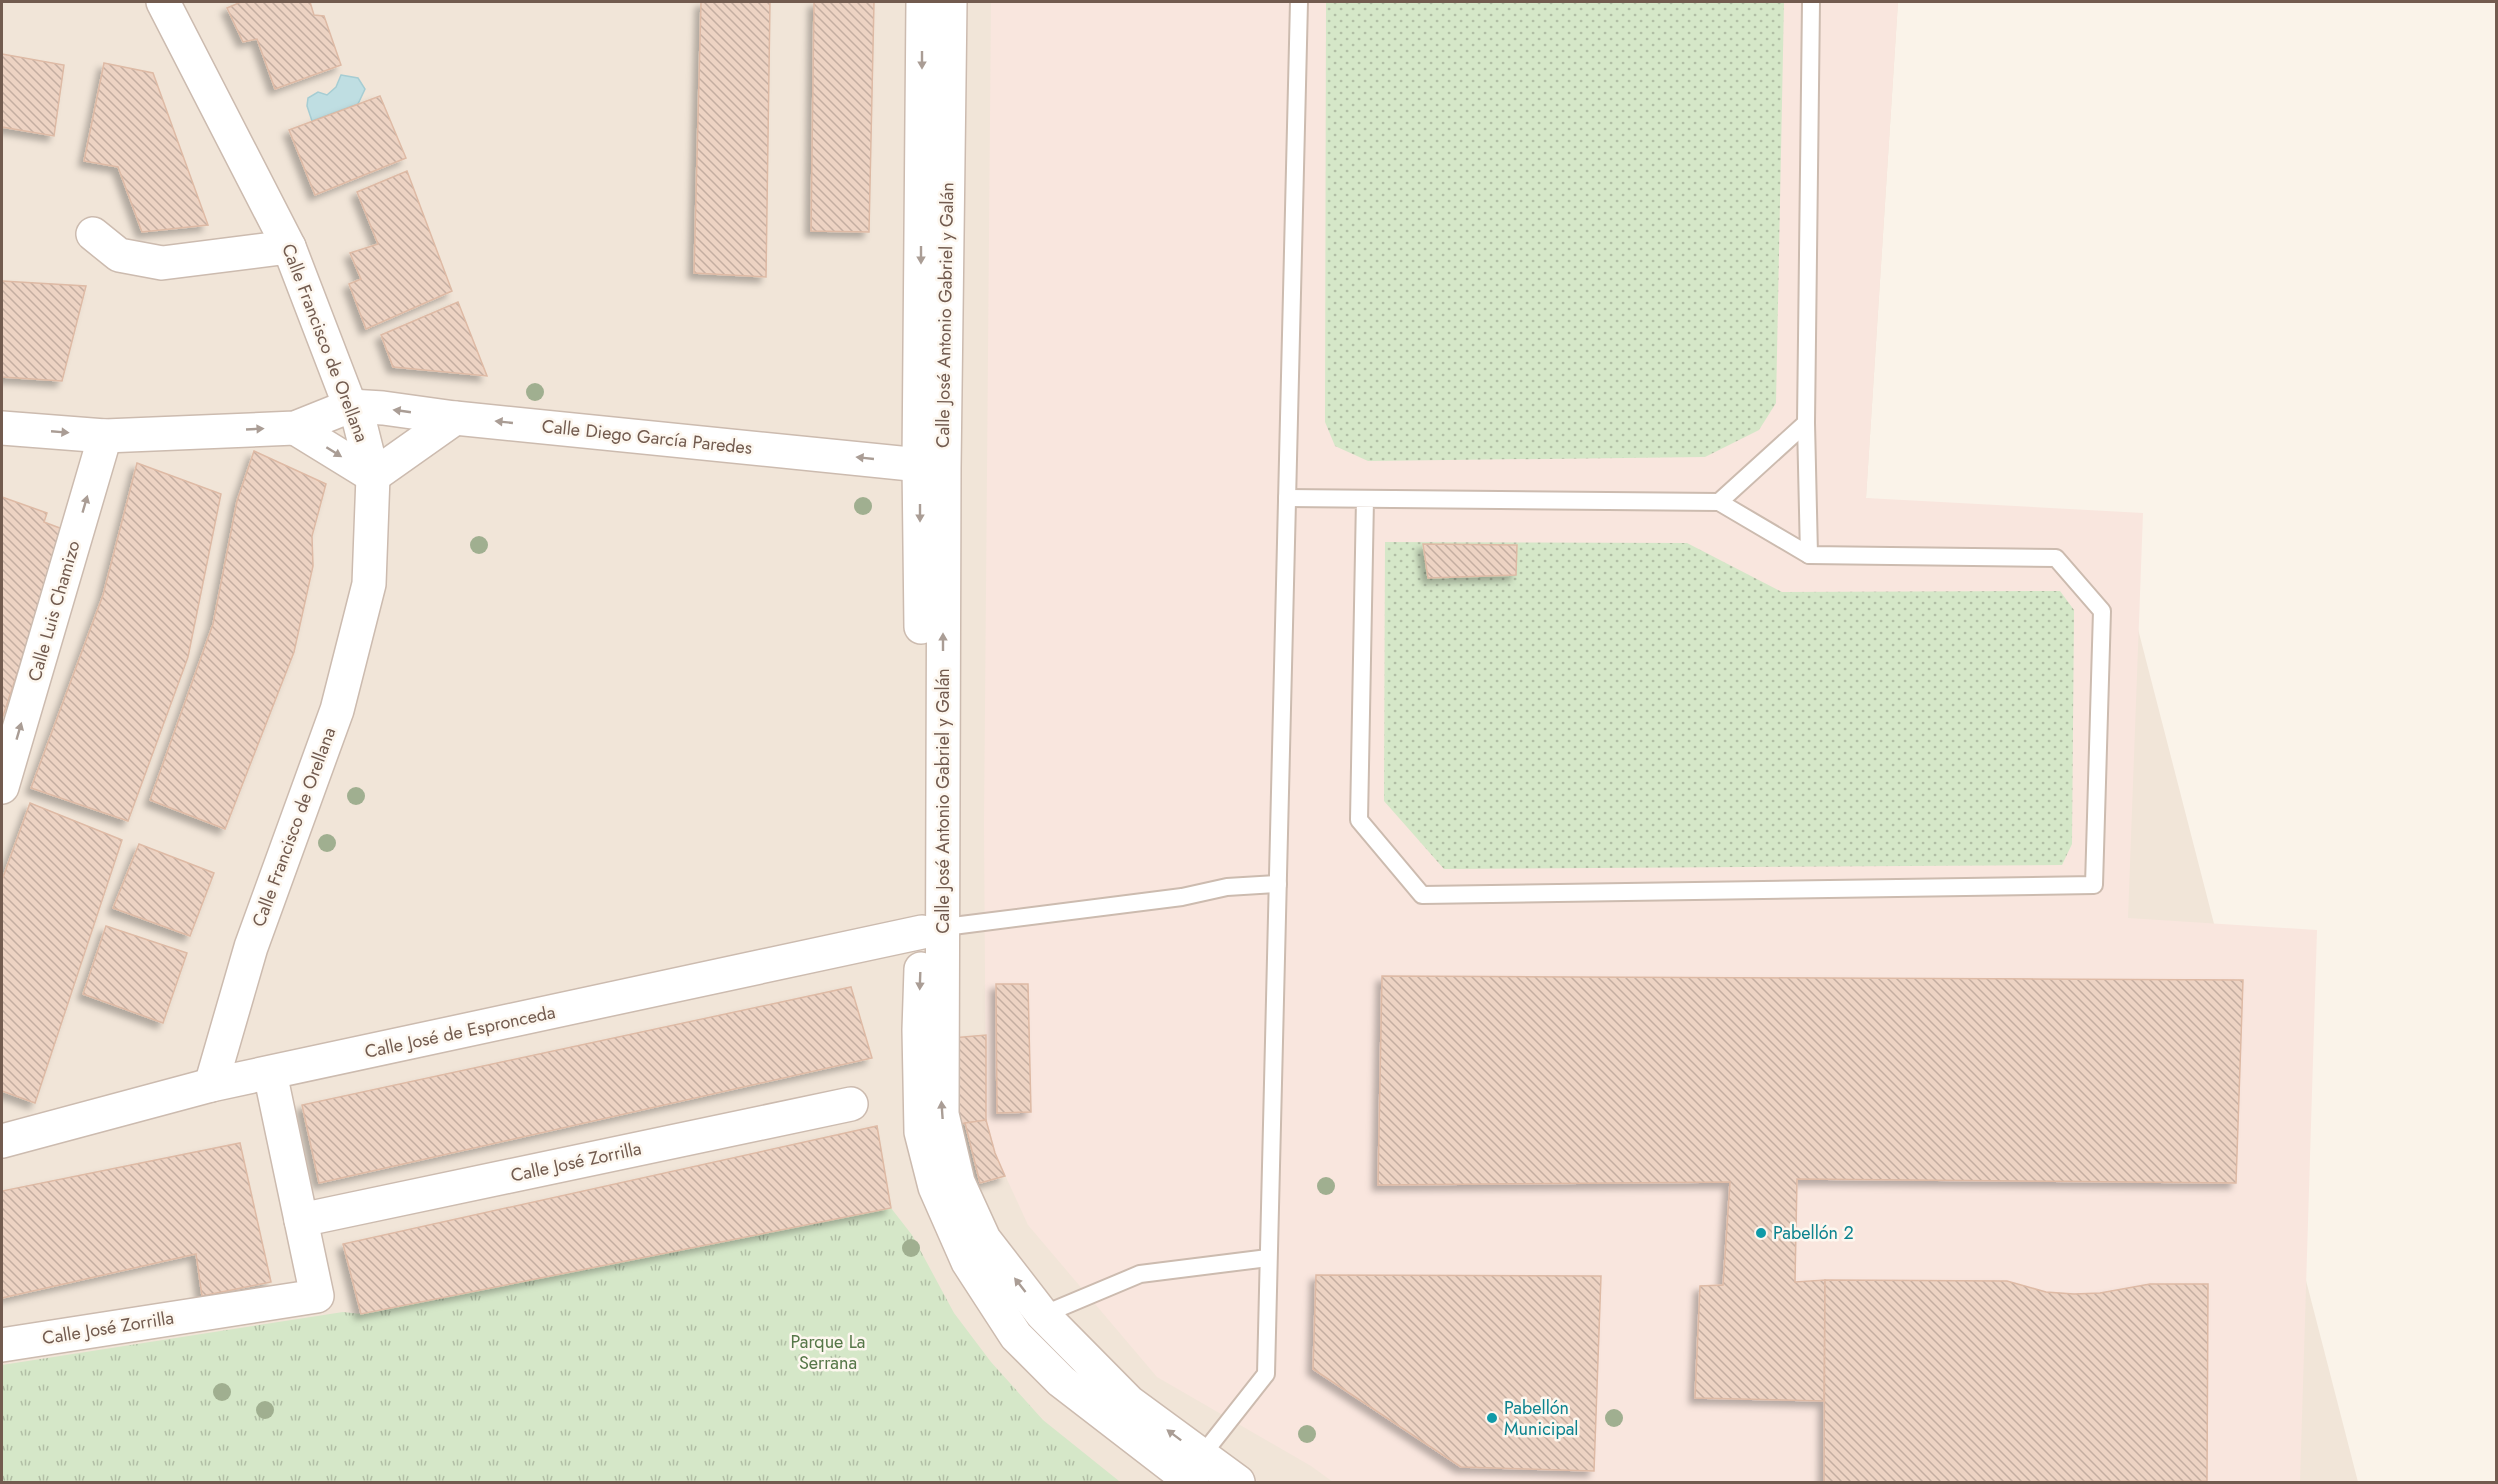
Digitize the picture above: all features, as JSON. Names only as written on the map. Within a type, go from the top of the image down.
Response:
[{"type":"street","name":"Calle Francisco de Orellana","points":[[163,2],[289,248],[350,406],[359,420],[372,476],[369,584],[337,710],[251,947],[211,1085]]},
{"type":"street","name":"Calle José Antonio Gabriel y Galán","points":[[923,2],[932,466]]},
{"type":"street","name":"Calle José Antonio Gabriel y Galán","points":[[950,2],[932,466],[924,849],[933,929],[942,1114],[958,1182],[984,1239],[1042,1314],[1130,1402],[1193,1472]]},
{"type":"street","points":[[93,234],[119,255],[162,263],[289,248]]},
{"type":"street","points":[[2,428],[105,436],[295,428],[350,406]]},
{"type":"street","name":"Calle Diego García Paredes","points":[[350,406],[932,466]]},
{"type":"street","points":[[295,428],[372,476],[455,417]]},
{"type":"street","name":"Calle Luis Chamizo","points":[[2,787],[105,436]]},
{"type":"street","name":"Calle José Antonio Gabriel y Galán","points":[[933,929],[919,1029],[921,1132],[935,1186],[968,1262],[1016,1336],[1061,1381],[1193,1472],[1238,1482]]},
{"type":"street","name":"Calle José de Espronceda","points":[[2,1141],[211,1085],[933,929]]},
{"type":"street","name":"Calle José Zorrilla","points":[[2,1345],[317,1296],[270,1072]]},
{"type":"street","name":"Calle José Zorrilla","points":[[301,1220],[851,1104]]},
{"type":"lane","points":[[1193,1472],[1266,1374],[1299,2]]},
{"type":"lane","points":[[1809,555],[1806,423],[1810,2]]},
{"type":"lane","points":[[1719,502],[1806,423]]},
{"type":"lane","points":[[1287,498],[1719,502],[1809,555],[2056,558],[2102,610],[2094,885],[1422,895],[1359,820],[1365,499]]},
{"type":"lane","points":[[933,929],[1077,912],[1227,888],[1278,884]]},
{"type":"lane","points":[[1016,1336],[1042,1314],[1140,1274],[1268,1258]]},
{"type":"shaded area","points":[[2,2],[1898,2],[1866,498],[2114,536],[2358,1482],[2,1482]]},
{"type":"shaded area","points":[[991,2],[1898,2],[1866,498],[2143,513],[2128,918],[2317,930],[2300,1482],[1333,1482],[1311,1466],[1157,1377],[1028,1225],[995,1153],[986,1120],[984,825]]},
{"type":"green space","points":[[1326,2],[1784,2],[1776,403],[1759,430],[1705,457],[1368,461],[1335,446],[1325,422]]},
{"type":"green space","points":[[1385,542],[1687,543],[1782,592],[2060,591],[2074,610],[2072,844],[2062,865],[1444,869],[1384,801]]},
{"type":"green space","name":"Parque La Serrana","points":[[891,1208],[912,1235],[954,1313],[991,1362],[1043,1420],[1119,1481],[2,1482],[2,1365],[343,1312],[361,1314]]},
{"type":"water","points":[[341,75],[358,78],[365,89],[358,104],[312,121],[307,106],[308,98],[318,92],[327,95],[336,87]]},
{"type":"building","points":[[241,2],[310,2],[314,15],[324,16],[341,65],[275,89],[257,39],[243,42],[227,8]]},
{"type":"building","points":[[701,2],[770,2],[766,277],[694,273]]},
{"type":"building","points":[[814,2],[874,2],[869,232],[811,231]]},
{"type":"building","points":[[2,54],[64,65],[54,136],[2,127]]},
{"type":"building","points":[[104,63],[153,73],[208,225],[142,232],[118,167],[84,161]]},
{"type":"building","points":[[380,96],[406,158],[315,195],[289,130]]},
{"type":"building","points":[[407,171],[452,291],[366,329],[349,284],[361,279],[350,253],[378,244],[357,192]]},
{"type":"building","points":[[2,281],[86,286],[62,381],[2,377]]},
{"type":"building","points":[[458,302],[487,376],[393,367],[381,335]]},
{"type":"building","points":[[254,451],[326,484],[312,536],[313,566],[294,652],[225,829],[150,800],[213,624],[237,501]]},
{"type":"building","points":[[137,463],[221,494],[188,657],[128,821],[31,788],[103,595]]},
{"type":"building","points":[[2,497],[47,513],[44,522],[65,530],[2,719]]},
{"type":"building","points":[[1423,544],[1517,545],[1516,575],[1428,578]]},
{"type":"building","points":[[30,803],[122,840],[35,1103],[2,1091],[2,880]]},
{"type":"building","points":[[139,844],[214,873],[190,936],[113,908]]},
{"type":"building","points":[[106,926],[187,953],[163,1023],[83,994]]},
{"type":"building","name":"Pabellón 2","points":[[1382,976],[2243,980],[2236,1183],[1797,1179],[1795,1282],[1825,1280],[1824,1401],[1695,1398],[1700,1286],[1723,1285],[1730,1182],[1378,1185]]},
{"type":"building","points":[[996,984],[1028,984],[1031,1112],[997,1113]]},
{"type":"building","points":[[851,987],[872,1058],[319,1183],[302,1105]]},
{"type":"building","points":[[986,1035],[986,1120],[953,1125],[952,1038]]},
{"type":"building","points":[[986,1120],[995,1153],[1005,1176],[980,1183],[965,1123]]},
{"type":"building","points":[[877,1126],[891,1208],[361,1314],[343,1244]]},
{"type":"building","points":[[240,1143],[271,1282],[202,1296],[196,1254],[2,1298],[2,1191]]},
{"type":"building","name":"Pabellón Municipal","points":[[1316,1275],[1601,1276],[1594,1471],[1461,1467],[1313,1369]]},
{"type":"building","points":[[1825,1280],[2007,1281],[2046,1292],[2074,1294],[2100,1293],[2150,1284],[2208,1284],[2207,1481],[1824,1482]]},
{"type":"place","name":"Pabellón 2","points":[[1761,1233]]},
{"type":"place","name":"Pabellón Municipal","points":[[1492,1418]]}]
